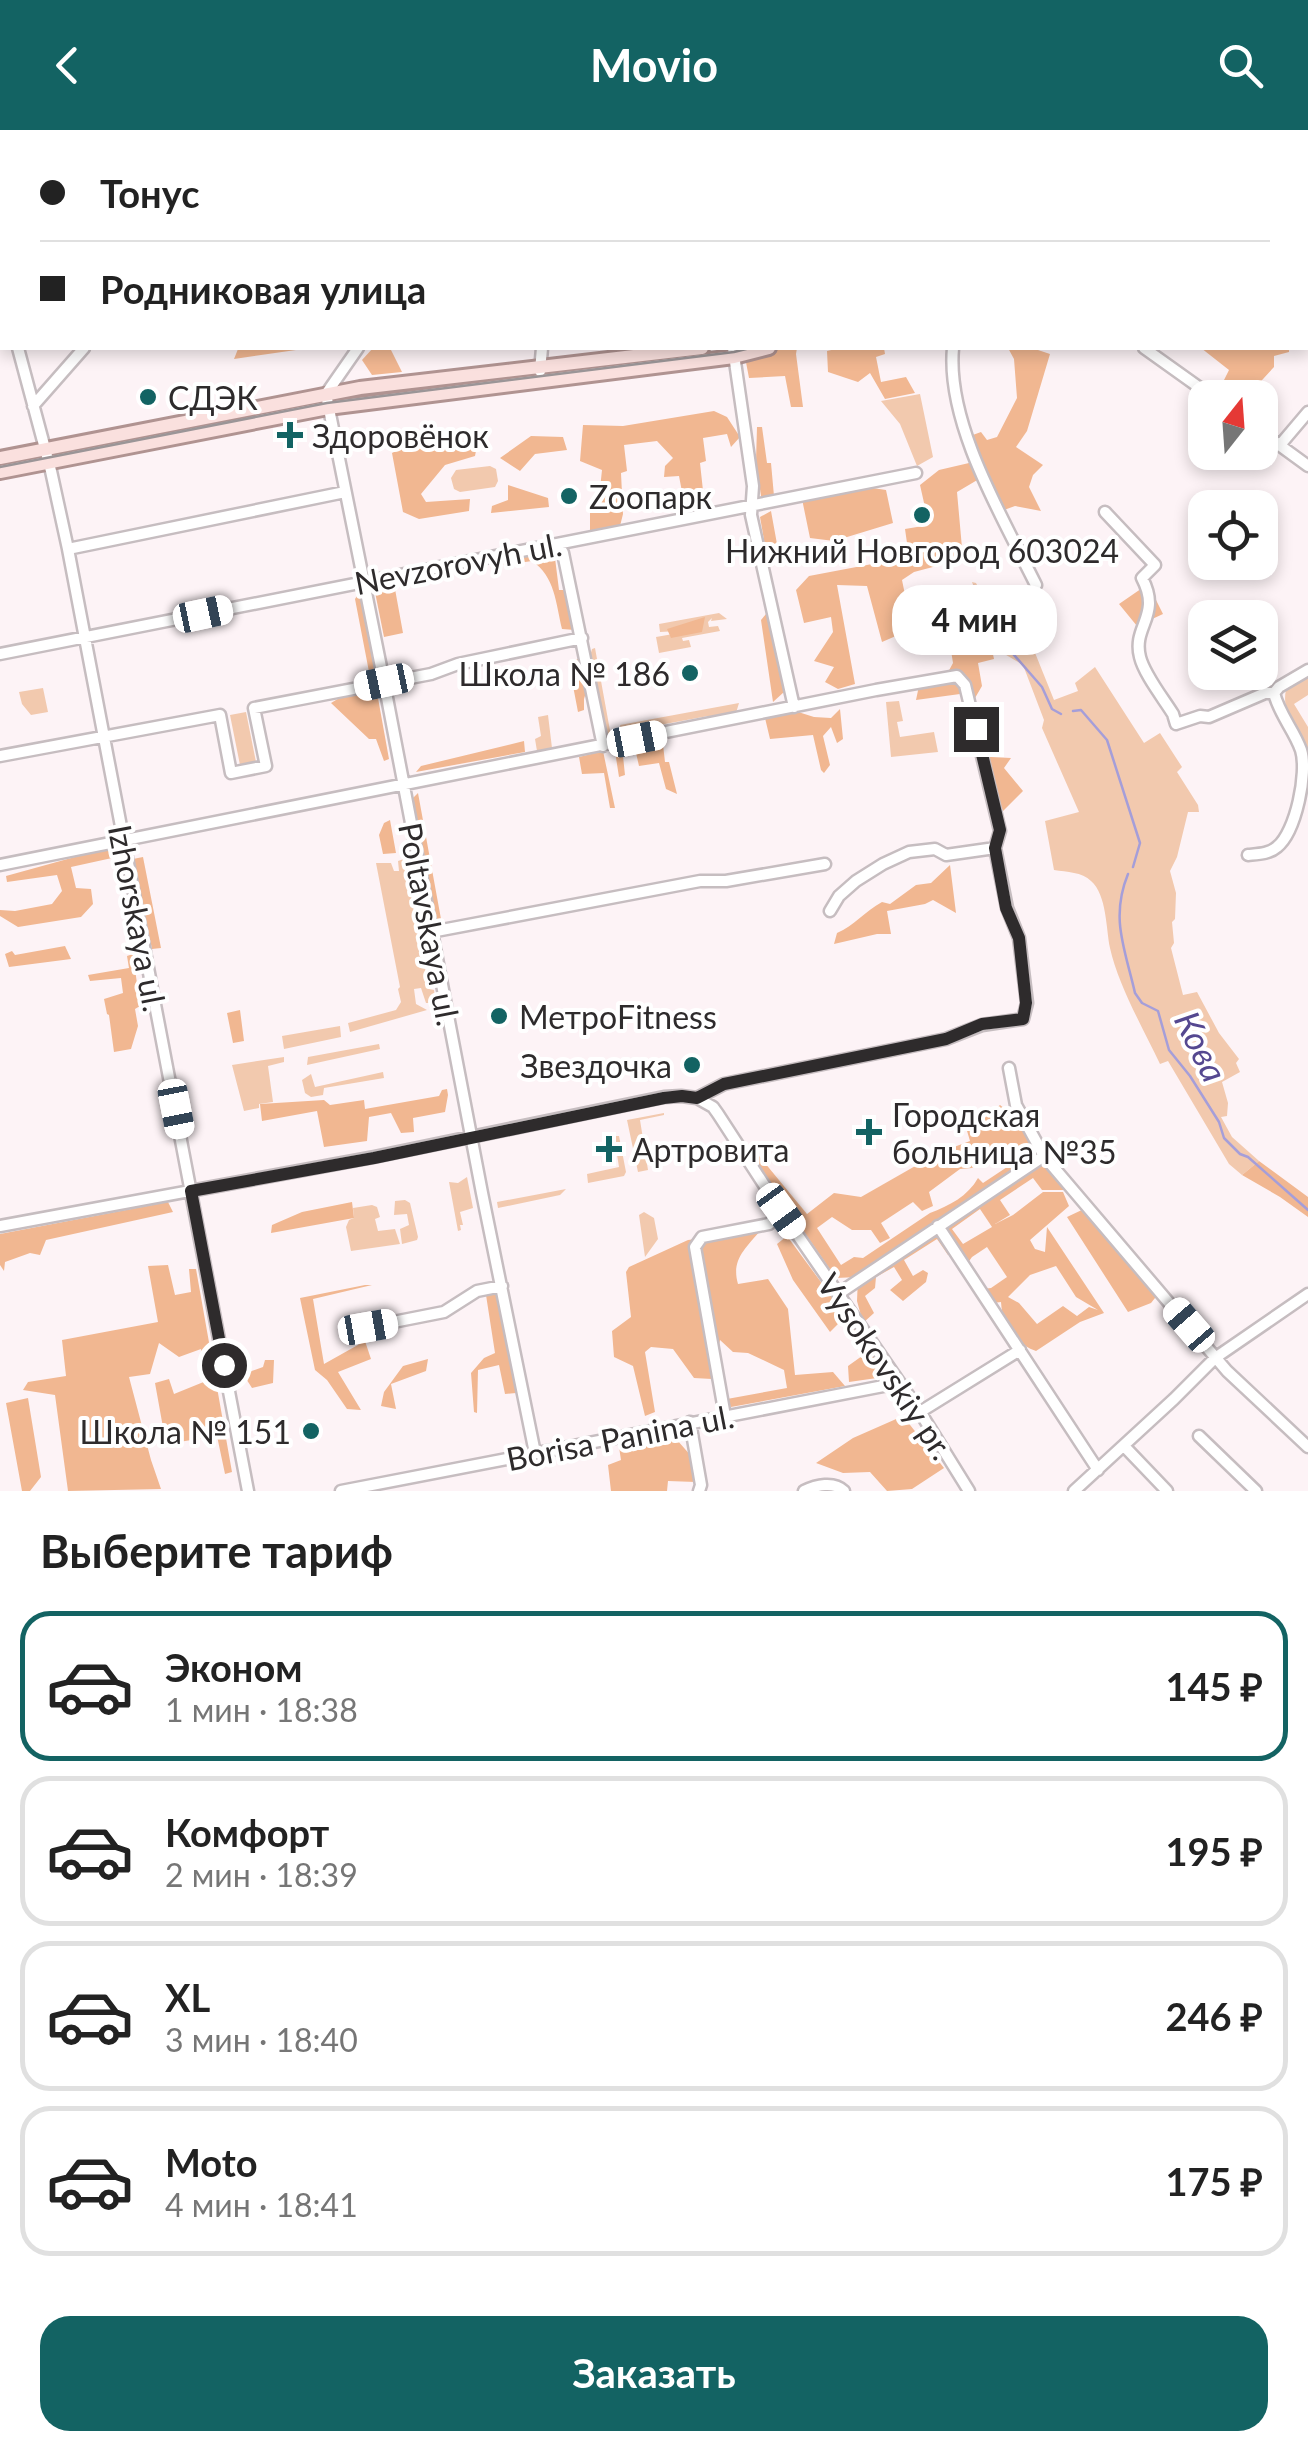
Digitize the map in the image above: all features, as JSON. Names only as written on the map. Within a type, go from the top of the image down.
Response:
[{"type":"main road","points":[[540,375],[688,350]]},
{"type":"main road","points":[[0,472],[47,456],[327,401],[734,352]]},
{"type":"main road","points":[[0,458],[47,456]]},
{"type":"street","name":"Izhorskaya ul.","points":[[19,350],[68,550],[248,1491]]},
{"type":"street","points":[[33,406],[82,350]]},
{"type":"street","points":[[327,401],[357,350]]},
{"type":"street","points":[[540,375],[542,350]]},
{"type":"street","points":[[953,350],[954,392],[972,454],[1036,585]]},
{"type":"street","points":[[1147,350],[1189,380]]},
{"type":"street","points":[[734,352],[753,486],[751,515],[794,707]]},
{"type":"street","name":"Poltavskaya ul.","points":[[327,401],[535,1453]]},
{"type":"street","points":[[1308,412],[1280,444],[1308,466]]},
{"type":"street","name":"Nevzorovyh ul.","points":[[0,654],[916,473]]},
{"type":"street","points":[[68,550],[345,492]]},
{"type":"street","points":[[1105,512],[1155,565],[1142,578],[1149,591],[1150,610],[1138,642],[1140,660],[1176,724],[1274,693]]},
{"type":"street","points":[[558,544],[582,638],[602,746]]},
{"type":"street","points":[[0,756],[220,714],[232,773],[266,766],[254,708],[432,674],[458,664],[582,638]]},
{"type":"street","points":[[1274,693],[1308,670]]},
{"type":"street","points":[[0,865],[957,676],[965,684],[996,808],[1000,830],[995,848],[1006,908],[1019,938],[1026,1003],[1023,1019],[982,1024],[946,1039],[724,1084],[697,1098],[664,1098],[0,1226]]},
{"type":"street","points":[[1248,855],[1272,851],[1283,842],[1297,809],[1302,781],[1301,750],[1274,693]]},
{"type":"street","points":[[830,910],[856,881],[909,852],[935,849],[946,854],[995,848]]},
{"type":"street","points":[[431,932],[700,881],[726,881],[825,864]]},
{"type":"street","points":[[1009,1068],[1016,1105],[1044,1156],[1215,1358],[1308,1447]]},
{"type":"street","name":"Vysokovskiy pr.","points":[[697,1098],[718,1114],[969,1491]]},
{"type":"street","points":[[838,1294],[1044,1156]]},
{"type":"street","points":[[725,1416],[695,1247],[702,1237],[769,1224],[781,1211]]},
{"type":"street","points":[[938,1226],[1098,1470]]},
{"type":"street","points":[[368,1327],[444,1312],[477,1291],[502,1286]]},
{"type":"street","points":[[1074,1491],[1215,1358],[1308,1294]]},
{"type":"street","points":[[920,1412],[1020,1350]]},
{"type":"street","name":"Borisa Panina ul.","points":[[341,1491],[418,1482],[535,1453],[900,1383]]},
{"type":"street","points":[[690,1422],[702,1489]]},
{"type":"street","points":[[1198,1436],[1256,1491]]},
{"type":"street","points":[[1124,1446],[1168,1491]]},
{"type":"street","points":[[804,1491],[831,1484],[843,1489]]},
{"type":"shaded area","points":[[238,350],[296,350],[234,359]]},
{"type":"shaded area","points":[[371,350],[391,350],[402,372],[372,375],[362,360]]},
{"type":"shaded area","points":[[771,350],[797,350],[803,407],[791,407],[785,376],[749,378],[745,357]]},
{"type":"shaded area","points":[[884,350],[885,354],[876,357],[881,382],[906,377],[915,393],[885,399],[870,373],[858,382],[828,372],[827,351]]},
{"type":"shaded area","points":[[1009,350],[1050,354],[1027,431],[1016,447],[1043,465],[1033,475],[1029,487],[1041,511],[1015,506],[1004,510],[970,436],[981,432],[987,440],[997,437],[1017,398],[1014,359]]},
{"type":"shaded area","points":[[1204,350],[1289,350],[1274,356],[1274,367],[1262,380],[1224,380],[1229,370]]},
{"type":"shaded area","points":[[920,394],[933,457],[917,466],[900,424],[881,401]]},
{"type":"shaded area","points":[[714,411],[727,417],[740,437],[731,447],[727,434],[703,438],[706,461],[700,463],[705,509],[683,497],[679,476],[664,477],[665,466],[673,458],[657,441],[624,445],[627,471],[621,473],[620,526],[590,532],[590,510],[599,498],[602,470],[580,461],[583,425],[623,426]]},
{"type":"shaded area","points":[[757,427],[762,427],[767,463],[771,463],[774,496],[761,496]]},
{"type":"shaded area","points":[[531,436],[563,437],[567,450],[535,454],[520,471],[500,458]]},
{"type":"shaded area","points":[[478,440],[475,456],[445,465],[421,494],[426,502],[470,499],[469,511],[419,519],[403,512],[392,453]]},
{"type":"shaded area","points":[[969,463],[979,479],[957,492],[963,559],[914,572],[902,580],[912,629],[882,642],[867,586],[837,585],[855,684],[838,689],[825,682],[834,667],[814,661],[833,632],[831,617],[804,623],[796,590],[809,576],[909,557],[905,529],[929,525],[920,485],[939,470]]},
{"type":"shaded area","points":[[490,466],[496,469],[495,487],[460,492],[454,489],[451,478],[456,470]]},
{"type":"shaded area","points":[[508,485],[548,498],[549,507],[491,513],[492,506],[508,500]]},
{"type":"shaded area","points":[[866,487],[886,490],[893,523],[834,541],[810,538],[802,499]]},
{"type":"shaded area","points":[[771,511],[779,555],[767,557],[760,517]]},
{"type":"shaded area","points":[[554,550],[559,590],[566,590],[575,630],[562,629],[553,591],[540,567],[532,561],[505,565],[492,561]]},
{"type":"shaded area","points":[[972,582],[990,610],[1015,603],[1054,700],[1078,691],[1075,683],[1095,667],[1144,743],[1160,733],[1182,767],[1177,772],[1199,812],[1188,812],[1170,871],[1176,893],[1171,948],[1183,995],[1197,992],[1219,1033],[1239,1059],[1236,1063],[1240,1072],[1222,1082],[1228,1103],[1227,1116],[1221,1117],[1232,1137],[1259,1161],[1242,1175],[1229,1164],[1168,1061],[1160,1064],[1119,977],[1096,887],[1083,876],[1054,870],[1045,821],[1079,812],[1042,728],[1044,720],[1023,665],[996,649]]},
{"type":"shaded area","points":[[1148,584],[1163,614],[1137,626],[1119,604]]},
{"type":"shaded area","points":[[395,589],[403,633],[384,637],[375,592]]},
{"type":"shaded area","points":[[361,590],[378,679],[370,677],[355,599]]},
{"type":"shaded area","points":[[1011,606],[1030,652],[1005,640],[991,645],[994,659],[978,663],[982,686],[975,698],[991,757],[1011,758],[1004,768],[1023,791],[1003,811],[960,694],[916,700],[920,681],[947,674],[953,663],[949,638],[967,634],[978,637],[991,613]]},
{"type":"shaded area","points":[[719,613],[727,619],[711,621],[712,618],[708,622],[709,627],[718,626],[720,631],[682,638],[689,640],[691,647],[659,653],[656,637],[696,630],[660,632],[659,624]]},
{"type":"shaded area","points":[[766,614],[784,692],[773,702],[761,620]]},
{"type":"shaded area","points":[[705,617],[702,632],[671,638],[667,629]]},
{"type":"shaded area","points":[[595,648],[611,736],[604,736],[590,656]]},
{"type":"shaded area","points":[[579,658],[587,689],[584,710],[578,712],[569,665]]},
{"type":"shaded area","points":[[1308,676],[1308,695],[1294,704],[1308,727],[1308,749],[1291,721],[1285,698],[1286,690]]},
{"type":"shaded area","points":[[376,687],[389,759],[384,761],[376,739],[369,739],[331,703],[346,694]]},
{"type":"shaded area","points":[[43,688],[48,712],[31,715],[19,692]]},
{"type":"shaded area","points":[[899,701],[903,721],[897,722],[900,737],[934,732],[938,752],[891,757],[886,702]]},
{"type":"shaded area","points":[[739,703],[736,713],[710,719],[708,716],[622,732],[620,725]]},
{"type":"shaded area","points":[[840,709],[843,739],[837,743],[831,727],[823,736],[830,765],[824,773],[813,735],[770,739],[765,718],[795,711],[831,718]]},
{"type":"shaded area","points":[[246,712],[256,762],[240,765],[230,715]]},
{"type":"shaded area","points":[[548,715],[552,748],[537,751],[535,739],[541,736],[538,717]]},
{"type":"shaded area","points":[[662,736],[665,762],[669,762],[677,794],[666,789],[659,763],[639,766],[636,753],[623,756],[625,775],[619,777],[614,745]]},
{"type":"shaded area","points":[[524,741],[525,752],[416,772],[421,766]]},
{"type":"shaded area","points":[[603,751],[615,808],[610,808],[604,773],[582,774],[579,757]]},
{"type":"shaded area","points":[[418,793],[441,919],[434,922],[410,801]]},
{"type":"shaded area","points":[[390,820],[396,853],[383,854],[379,835],[384,823]]},
{"type":"shaded area","points":[[111,847],[112,858],[71,867],[76,888],[91,889],[93,904],[81,917],[18,927],[0,916],[0,910],[52,904],[62,891],[57,875],[7,882],[6,876]]},
{"type":"shaded area","points":[[143,857],[161,948],[152,949],[133,859]]},
{"type":"shaded area","points":[[404,859],[429,989],[434,990],[436,1003],[426,1003],[421,988],[414,989],[416,1004],[427,1010],[350,1032],[348,1023],[396,1010],[401,1002],[376,863],[391,863],[394,871],[399,871],[398,861]]},
{"type":"shaded area","points":[[950,865],[956,913],[933,900],[887,911],[891,934],[834,944],[837,933],[876,906],[882,902],[890,904],[916,885],[931,883]]},
{"type":"shaded area","points":[[65,946],[71,959],[9,967],[5,954],[12,951],[15,955]]},
{"type":"shaded area","points":[[133,954],[140,1006],[135,1009],[138,1026],[131,1049],[114,1052],[104,999],[123,993],[121,978],[90,981],[88,975],[129,968],[127,956]]},
{"type":"shaded area","points":[[240,1010],[244,1041],[233,1043],[227,1013]]},
{"type":"shaded area","points":[[340,1026],[341,1037],[284,1049],[282,1036]]},
{"type":"shaded area","points":[[379,1044],[380,1049],[307,1065],[308,1057]]},
{"type":"shaded area","points":[[284,1057],[284,1062],[268,1066],[273,1102],[244,1111],[232,1065]]},
{"type":"shaded area","points":[[383,1072],[384,1078],[324,1088],[323,1095],[311,1097],[305,1093],[302,1080],[311,1074],[315,1087]]},
{"type":"shaded area","points":[[447,1089],[445,1112],[413,1118],[414,1132],[401,1133],[391,1113],[369,1117],[367,1141],[324,1147],[317,1111],[262,1121],[260,1104],[324,1100],[330,1105],[364,1100],[365,1109],[439,1096]]},
{"type":"shaded area","points":[[1000,1105],[1022,1123],[1040,1155],[1022,1156],[1011,1143],[972,1168],[960,1169],[929,1192],[933,1206],[922,1211],[913,1202],[881,1223],[890,1238],[880,1243],[871,1230],[852,1230],[832,1217],[817,1228],[841,1265],[854,1257],[863,1258],[930,1213],[957,1200],[978,1178],[983,1183],[1022,1157],[1052,1168],[1072,1190],[1042,1190],[1033,1178],[1000,1200],[1010,1215],[995,1224],[1013,1215],[1043,1192],[1063,1192],[1069,1206],[1030,1240],[1035,1249],[1045,1252],[1047,1227],[1104,1313],[1080,1322],[1036,1351],[1016,1338],[1007,1325],[1001,1302],[993,1303],[983,1289],[1007,1277],[987,1247],[967,1264],[952,1243],[948,1255],[937,1239],[904,1260],[913,1276],[923,1270],[928,1273],[926,1282],[903,1301],[890,1290],[902,1280],[894,1267],[876,1277],[875,1288],[865,1296],[874,1313],[863,1323],[857,1301],[858,1277],[836,1278],[751,1155],[755,1151],[807,1214],[834,1193],[861,1197],[938,1153],[970,1141],[965,1124],[981,1121]],"holes":[[[980,1209],[992,1227],[963,1244],[952,1229]],[[1056,1266],[1076,1297],[1098,1310],[1089,1307],[1077,1316],[1063,1306],[1037,1324],[1019,1303],[1008,1297],[1030,1275]]]},
{"type":"shaded area","points":[[664,1113],[640,1120],[648,1170],[638,1172],[627,1120]]},
{"type":"shaded area","points":[[614,1136],[619,1136],[624,1176],[588,1183],[587,1174],[619,1167]]},
{"type":"shaded area","points":[[1259,1161],[1308,1197],[1308,1217],[1242,1175]]},
{"type":"shaded area","points":[[467,1177],[473,1208],[460,1212],[463,1225],[458,1231],[449,1182],[458,1183]]},
{"type":"shaded area","points":[[566,1189],[560,1195],[498,1208],[497,1202]]},
{"type":"shaded area","points":[[395,1201],[410,1203],[418,1237],[402,1244],[400,1229],[409,1225],[407,1214],[394,1215]]},
{"type":"shaded area","points":[[168,1202],[173,1212],[46,1240],[40,1255],[30,1253],[5,1262],[4,1271],[0,1265],[0,1234]]},
{"type":"shaded area","points":[[352,1202],[354,1218],[271,1233],[272,1225],[302,1212]]},
{"type":"shaded area","points":[[377,1207],[380,1217],[375,1219],[378,1231],[395,1229],[400,1244],[351,1251],[346,1227],[354,1218],[353,1208]]},
{"type":"shaded area","points":[[1086,1208],[1159,1293],[1151,1303],[1128,1312],[1067,1217]]},
{"type":"shaded area","points":[[644,1212],[654,1218],[658,1239],[645,1257],[639,1215]]},
{"type":"shaded area","points":[[760,1231],[738,1261],[738,1284],[768,1279],[788,1309],[795,1375],[833,1372],[845,1386],[731,1407],[727,1399],[787,1388],[784,1370],[748,1353],[733,1352],[720,1340],[712,1379],[694,1378],[673,1349],[651,1347],[645,1352],[655,1412],[645,1416],[633,1366],[614,1357],[612,1331],[631,1317],[626,1272],[629,1267],[688,1240]]},
{"type":"shaded area","points":[[787,1236],[846,1316],[830,1332],[793,1280],[777,1244]]},
{"type":"shaded area","points":[[168,1265],[175,1295],[191,1292],[189,1269],[196,1269],[232,1472],[225,1474],[217,1436],[166,1444],[155,1383],[169,1379],[174,1394],[206,1381],[201,1349],[179,1357],[159,1343],[150,1374],[129,1377],[161,1489],[68,1491],[55,1395],[23,1390],[28,1382],[66,1376],[62,1340],[158,1322],[148,1266]]},
{"type":"shaded area","points":[[372,1285],[313,1299],[324,1364],[365,1341],[371,1359],[338,1372],[361,1410],[347,1409],[315,1370],[300,1298]]},
{"type":"shaded area","points":[[496,1293],[516,1393],[505,1394],[499,1365],[478,1370],[477,1413],[471,1373],[484,1358],[495,1353],[486,1295]]},
{"type":"shaded area","points":[[856,1324],[880,1364],[877,1378],[849,1382],[848,1366],[862,1356],[846,1331]]},
{"type":"shaded area","points":[[428,1359],[426,1371],[391,1384],[396,1409],[381,1406],[384,1392],[403,1366]]},
{"type":"shaded area","points":[[265,1360],[274,1360],[273,1383],[252,1388],[243,1374],[263,1367]]},
{"type":"shaded area","points":[[28,1398],[41,1477],[30,1491],[22,1491],[6,1403]]},
{"type":"shaded area","points":[[903,1416],[944,1468],[912,1489],[887,1491],[870,1472],[843,1473],[816,1463],[853,1438]]},
{"type":"shaded area","points":[[670,1432],[692,1457],[696,1482],[668,1481],[667,1491],[611,1491],[608,1465],[621,1460],[619,1447]]},
{"type":"waterway","name":"Кова","points":[[974,586],[994,632],[1042,687],[1052,709],[1061,714]]},
{"type":"waterway","name":"Кова","points":[[1073,711],[1081,710],[1107,740],[1140,843],[1133,867]]},
{"type":"waterway","name":"Кова","points":[[1128,874],[1120,919],[1135,993],[1142,1003],[1158,1011],[1169,1050],[1219,1122],[1224,1138],[1308,1210]]},
{"type":"tram line","points":[[0,467],[327,403],[742,350]]},
{"type":"place","name":"СДЭК","points":[[148,397]]},
{"type":"place","name":"Здоровёнок","points":[[290,435]]},
{"type":"place","name":"Zooпарк","points":[[569,496]]},
{"type":"place","name":"Нижний Новгород 603024","points":[[922,515]]},
{"type":"place","name":"Школа № 186","points":[[690,673]]},
{"type":"place","name":"МетроFitness","points":[[499,1016]]},
{"type":"place","name":"Звездочка","points":[[692,1065]]},
{"type":"place","name":"Городская больница №35","points":[[869,1132]]},
{"type":"place","name":"Артровита","points":[[609,1149]]},
{"type":"place","name":"Школа № 151","points":[[311,1431]]},
{"type":"route","points":[[224,1365],[191,1191],[664,1098],[697,1098],[724,1084],[946,1039],[982,1024],[1023,1019],[1026,1003],[1019,938],[1006,908],[995,848],[1000,830],[976,729]]}]
